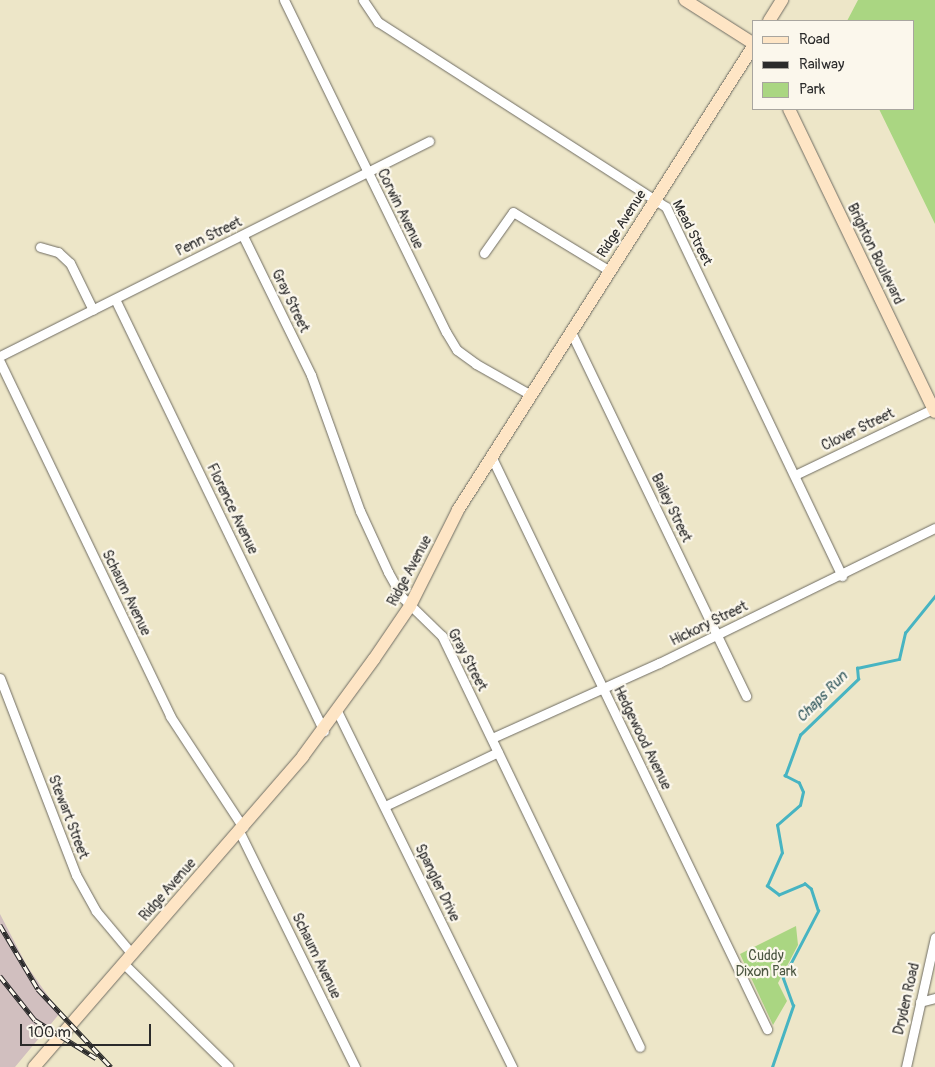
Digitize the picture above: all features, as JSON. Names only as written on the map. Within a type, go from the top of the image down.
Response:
[{"type":"street","name":"Corwin Avenue","points":[[284,0],[367,174],[457,350],[531,395]]},
{"type":"street","name":"Mead Street","points":[[363,0],[378,22],[391,31],[657,198],[666,207],[842,576]]},
{"type":"street","points":[[685,0],[752,43]]},
{"type":"street","points":[[770,20],[782,0]]},
{"type":"street","name":"Ridge Avenue","points":[[34,1067],[324,731],[410,606],[449,527],[752,47]]},
{"type":"street","name":"Brighton Boulevard","points":[[789,110],[934,410]]},
{"type":"street","name":"Penn Street","points":[[0,356],[367,174],[429,141]]},
{"type":"street","points":[[484,253],[513,212],[610,271]]},
{"type":"street","name":"Gray Street","points":[[243,236],[311,375],[360,511],[388,572],[410,606],[442,636],[640,1047]]},
{"type":"street","points":[[40,247],[58,252],[70,263],[93,310]]},
{"type":"street","name":"Florence Avenue","points":[[115,298],[324,731]]},
{"type":"street","name":"Bailey Street","points":[[571,332],[746,696]]},
{"type":"street","name":"Schaum Avenue","points":[[0,362],[170,716],[241,829],[355,1067]]},
{"type":"street","name":"Clover Street","points":[[795,475],[934,410]]},
{"type":"street","name":"Hedgewood Avenue","points":[[492,458],[767,1029]]},
{"type":"street","name":"Hickory Street","points":[[492,738],[718,636],[842,576],[935,528]]},
{"type":"street","name":"Stewart Street","points":[[0,678],[76,875],[96,911],[127,959],[229,1067]]},
{"type":"street","name":"Spangler Drive","points":[[337,711],[512,1067]]},
{"type":"street","points":[[385,806],[498,752]]},
{"type":"street","name":"Dryden Road","points":[[906,1067],[935,937]]},
{"type":"street","points":[[920,1002],[935,998]]},
{"type":"shaded area","points":[[0,914],[27,966],[60,1013],[15,1067],[0,1067]]},
{"type":"green space","points":[[858,0],[935,0],[935,224],[879,110],[915,110],[915,20],[848,20]]},
{"type":"green space","name":"Cuddy Dixon Park","points":[[796,926],[798,945],[778,983],[787,1001],[773,1025],[740,954]]},
{"type":"waterway","name":"Chaps Run","points":[[772,1067],[793,1006],[783,978],[818,911],[811,889],[805,884],[779,895],[767,886],[782,853],[777,825],[800,805],[803,792],[799,783],[785,776],[800,735],[858,679],[857,668],[899,659],[905,633],[935,596]]},
{"type":"railway","points":[[0,925],[38,989],[111,1067]]},
{"type":"railway","points":[[0,976],[35,1020],[96,1058]]}]
